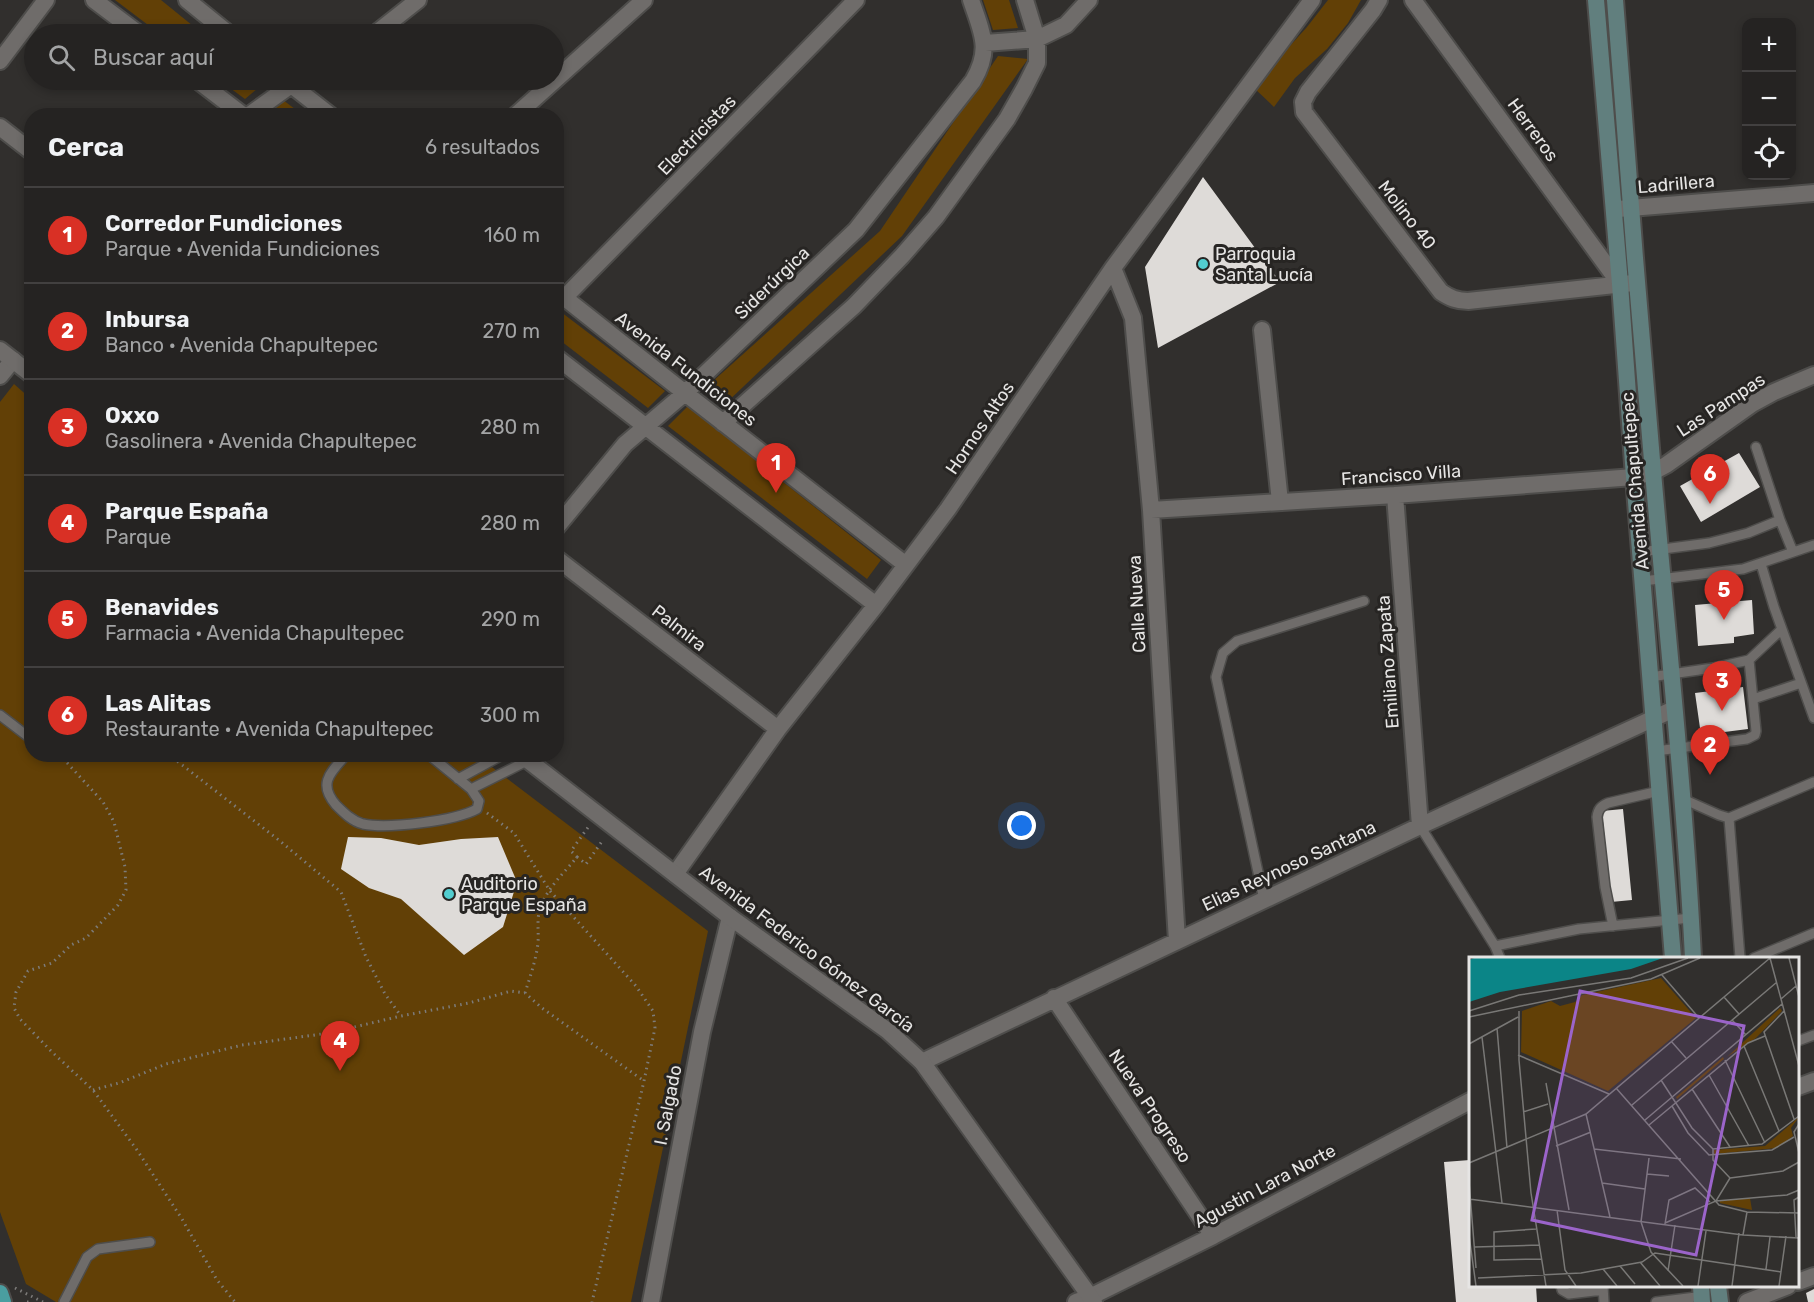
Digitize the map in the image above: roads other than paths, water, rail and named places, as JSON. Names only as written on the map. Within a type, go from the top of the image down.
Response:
[{"type":"highway","points":[[3,1302],[7,1290]]},
{"type":"main road","points":[[1596,0],[1622,208]]},
{"type":"main road","name":"Avenida Chapultepec","points":[[1615,0],[1622,208],[1653,472],[1683,799],[1693,957]]},
{"type":"main road","points":[[1629,283],[1634,477],[1673,957]]},
{"type":"main road","points":[[1659,791],[1668,797],[1672,804],[1687,855]]},
{"type":"street","points":[[28,24],[46,0]]},
{"type":"street","points":[[94,0],[126,24]]},
{"type":"street","points":[[187,0],[217,24]]},
{"type":"street","points":[[388,24],[418,0]]},
{"type":"street","points":[[564,72],[644,0]]},
{"type":"street","name":"Electricistas","points":[[564,291],[855,0]]},
{"type":"street","points":[[971,0],[985,43],[1037,39],[1066,25],[1089,0]]},
{"type":"street","points":[[723,423],[854,306],[936,218],[1013,109],[1037,63],[1037,39],[1025,0]]},
{"type":"street","name":"Hornos Altos","points":[[675,874],[778,729],[948,509],[1113,268],[1312,0]]},
{"type":"street","name":"Molino 40","points":[[1379,0],[1308,92],[1303,102],[1304,112],[1441,292],[1450,298],[1468,301],[1629,283]]},
{"type":"street","name":"Herreros","points":[[1413,0],[1629,283]]},
{"type":"street","points":[[0,61],[24,29]]},
{"type":"street","name":"Siderúrgica","points":[[564,518],[625,444],[685,393],[856,230],[974,81],[984,59],[985,43]]},
{"type":"street","points":[[210,90],[234,108]]},
{"type":"street","points":[[258,108],[281,90]]},
{"type":"street","points":[[303,90],[322,108]]},
{"type":"street","points":[[524,108],[544,90]]},
{"type":"street","points":[[0,127],[24,146]]},
{"type":"street","name":"Ladrillera","points":[[1622,208],[1814,193]]},
{"type":"street","name":"Calle Nueva","points":[[1113,268],[1133,318],[1151,510],[1177,941]]},
{"type":"street","name":"Avenida Fundiciones","points":[[564,296],[906,566]]},
{"type":"street","points":[[1262,330],[1280,502]]},
{"type":"street","points":[[0,376],[6,355],[24,369]]},
{"type":"street","points":[[564,363],[876,605]]},
{"type":"street","name":"Las Pampas","points":[[1653,472],[1752,404],[1814,375]]},
{"type":"street","name":"Francisco Villa","points":[[1151,510],[1634,477],[1653,472]]},
{"type":"street","name":"Emiliano Zapata","points":[[1395,495],[1420,826]]},
{"type":"street","name":"Palmira","points":[[564,564],[778,729]]},
{"type":"street","name":"Elias Reynoso Santana","points":[[922,1062],[1420,826],[1674,709]]},
{"type":"street","name":"Avenida Federico Gómez García","points":[[529,762],[730,917],[888,1031],[922,1062],[1087,1300]]},
{"type":"street","name":"I. Salgado","points":[[651,1302],[702,1032],[730,917]]},
{"type":"street","name":"Nueva Progreso","points":[[1054,998],[1213,1236]]},
{"type":"street","points":[[1799,1086],[1814,1081]]},
{"type":"street","name":"Agustin Lara Norte","points":[[1087,1300],[1469,1102]]},
{"type":"street","points":[[1799,1281],[1814,1276]]},
{"type":"street","points":[[1748,1302],[1786,1287]]},
{"type":"lane","points":[[1756,447],[1793,552]]},
{"type":"lane","points":[[1640,552],[1709,543],[1748,533],[1780,520]]},
{"type":"lane","points":[[1643,581],[1726,572],[1761,564],[1814,545]]},
{"type":"lane","points":[[1761,564],[1801,683],[1810,698],[1814,718]]},
{"type":"lane","points":[[1264,900],[1216,677],[1223,653],[1237,641],[1364,601]]},
{"type":"lane","points":[[1650,677],[1713,669],[1749,660],[1782,629]]},
{"type":"lane","points":[[1656,751],[1722,738],[1748,739],[1755,735],[1749,660]]},
{"type":"lane","points":[[1713,669],[1717,690]]},
{"type":"lane","points":[[1753,699],[1801,683]]},
{"type":"lane","points":[[0,715],[24,733]]},
{"type":"lane","points":[[340,762],[328,777],[326,789],[329,797],[343,813],[353,820],[362,824],[381,825],[434,821],[472,811],[479,806],[479,801],[471,789],[438,762]]},
{"type":"lane","points":[[458,779],[489,762]]},
{"type":"lane","points":[[471,789],[517,762]]},
{"type":"lane","points":[[1683,799],[1729,818],[1814,782]]},
{"type":"lane","points":[[1613,926],[1605,886],[1598,811],[1608,803],[1659,791]]},
{"type":"lane","points":[[1729,818],[1740,957]]},
{"type":"lane","points":[[1420,826],[1500,957]]},
{"type":"lane","points":[[1495,946],[1579,929],[1691,918]]},
{"type":"lane","points":[[1756,957],[1814,933]]},
{"type":"lane","points":[[1799,1040],[1814,1035]]},
{"type":"lane","points":[[64,1302],[87,1257],[98,1249],[150,1242]]},
{"type":"lane","points":[[1561,1287],[1569,1294],[1603,1288],[1604,1302]]},
{"type":"lane","points":[[1656,1302],[1702,1294],[1719,1294]]},
{"type":"place","name":"Parroquia Santa Lucía","points":[[1203,264]]},
{"type":"place","name":"Corredor Fundiciones","points":[[776,493]]},
{"type":"place","name":"Las Alitas","points":[[1710,504]]},
{"type":"place","name":"Benavides","points":[[1724,620]]},
{"type":"place","name":"Oxxo","points":[[1722,711]]},
{"type":"place","name":"Inbursa","points":[[1710,775]]},
{"type":"place","name":"Auditorio Parque España","points":[[449,894]]},
{"type":"place","name":"Parque España","points":[[340,1071]]}]
